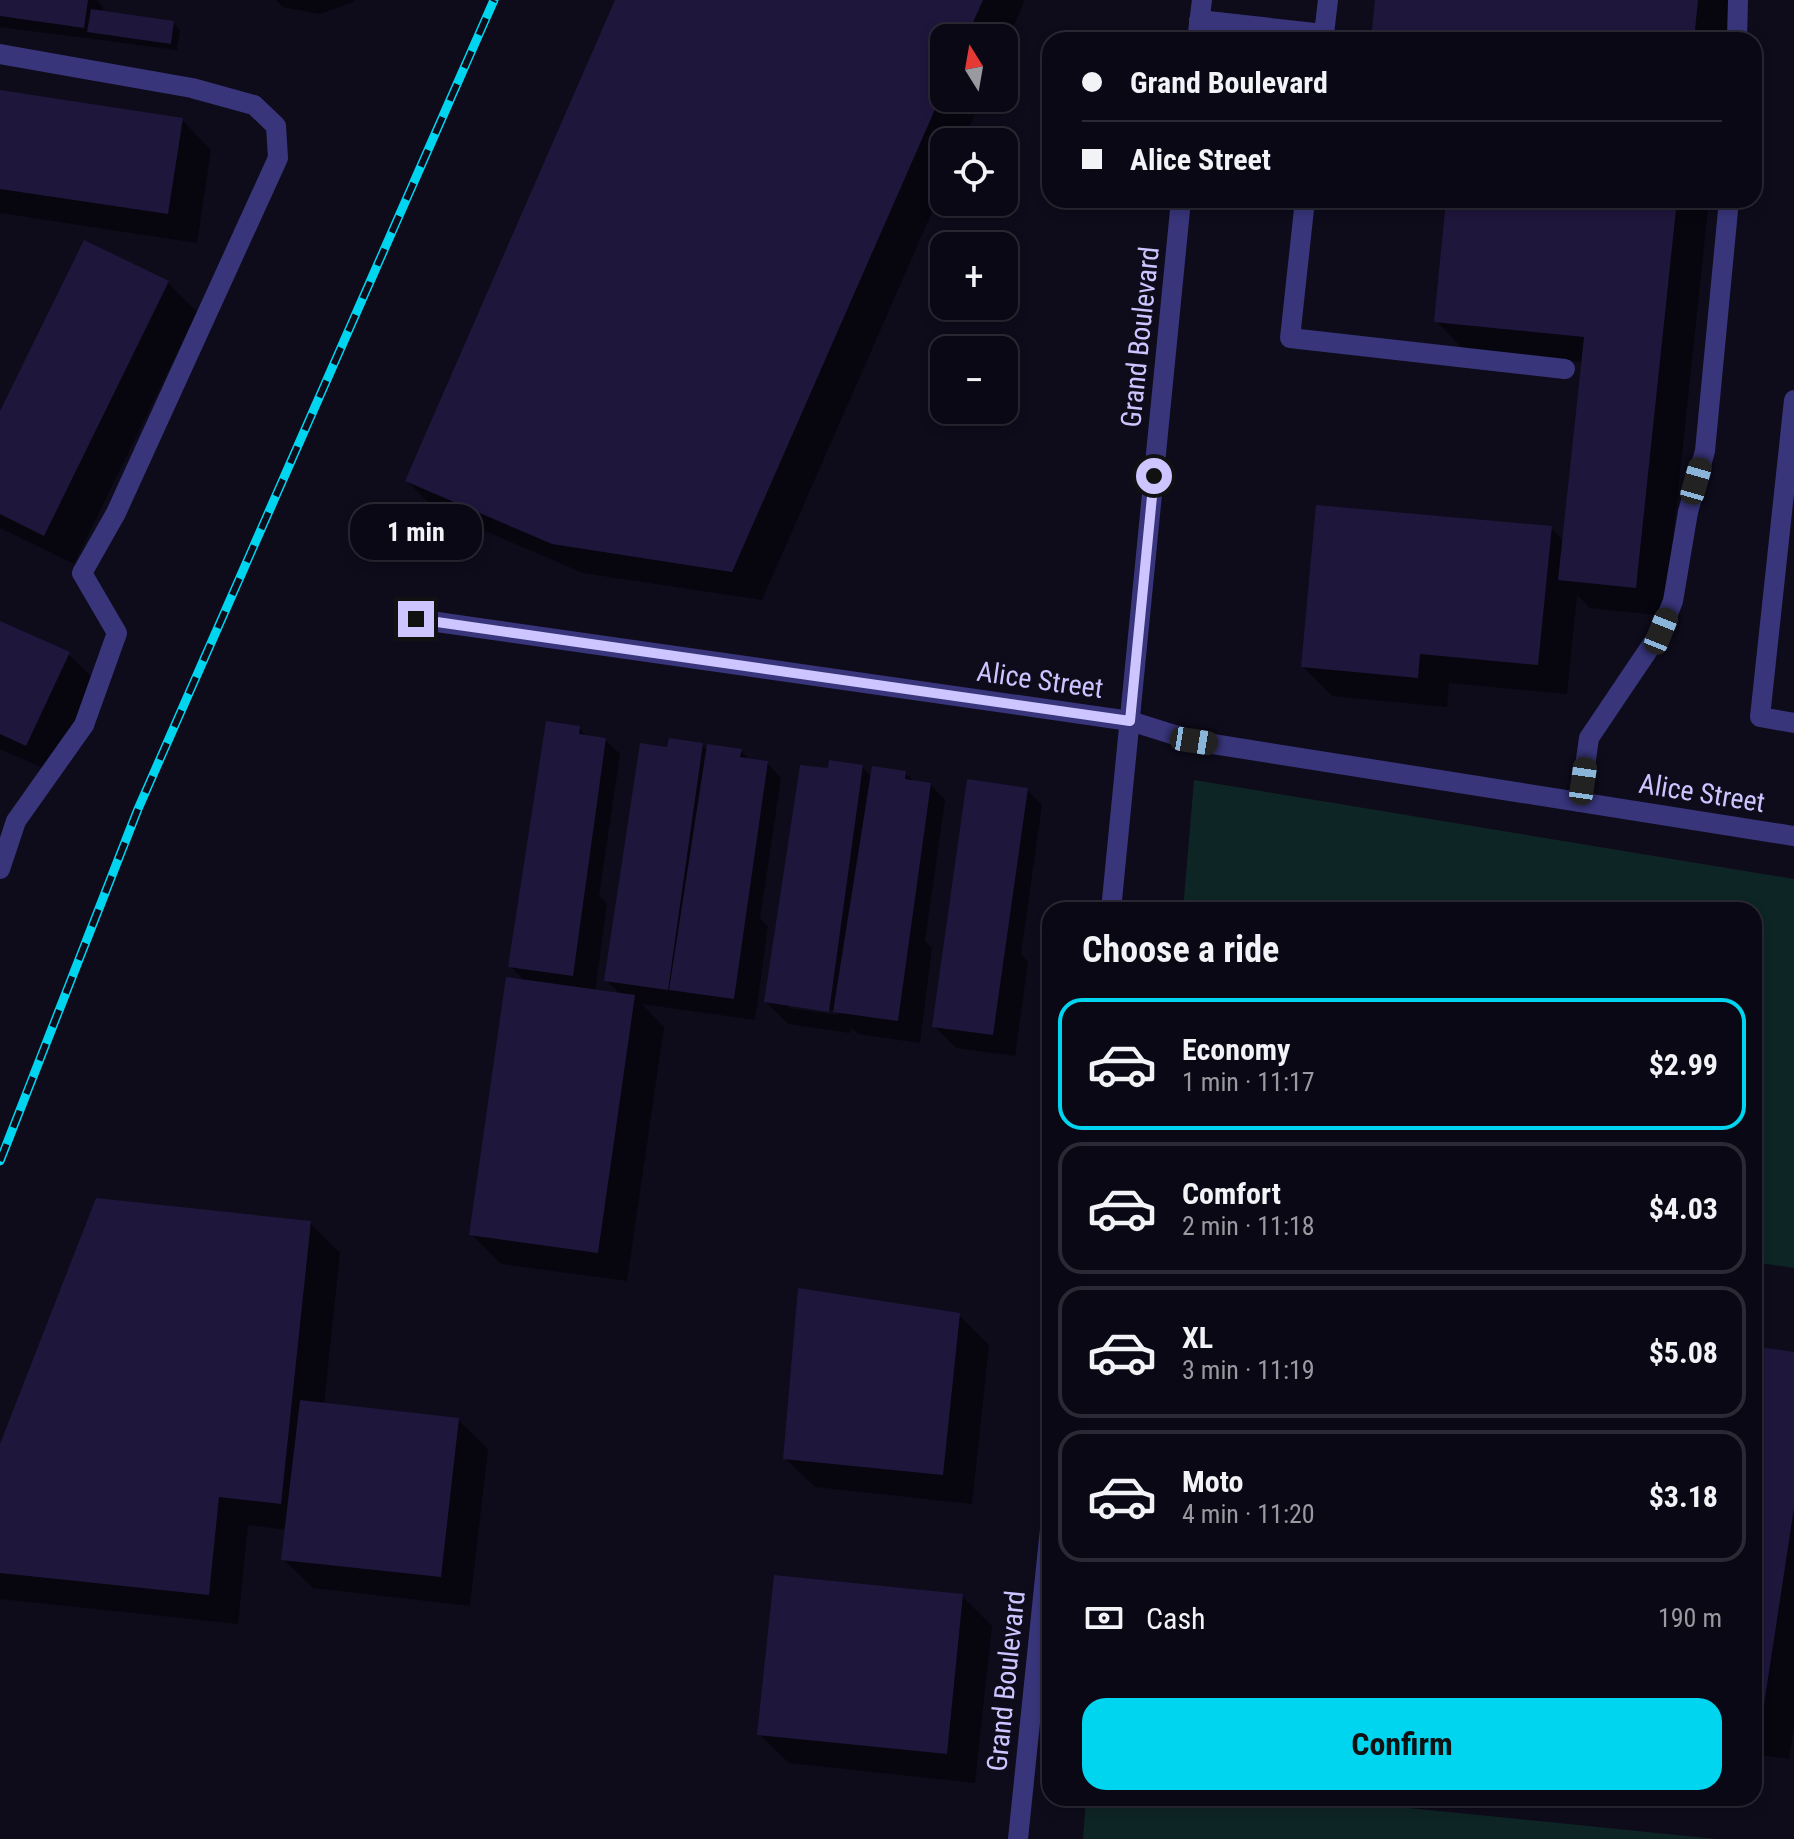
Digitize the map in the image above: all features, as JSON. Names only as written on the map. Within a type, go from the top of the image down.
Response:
[{"type":"street","points":[[1325,32],[1328,0]]},
{"type":"street","points":[[1737,32],[1738,0]]},
{"type":"street","points":[[1199,20],[1287,32]]},
{"type":"street","points":[[0,54],[192,88],[254,105],[276,126],[278,158],[116,513],[82,573],[117,633],[84,725],[16,821],[0,869]]},
{"type":"street","name":"Grand Boulevard","points":[[1112,902],[1180,208]]},
{"type":"street","points":[[1304,208],[1290,338],[1565,369]]},
{"type":"street","points":[[1580,802],[1589,738],[1661,631],[1673,601],[1688,512],[1705,451],[1728,208]]},
{"type":"street","points":[[1794,400],[1760,717],[1794,723]]},
{"type":"street","name":"Alice Street","points":[[416,619],[1130,721],[1194,741],[1794,836]]},
{"type":"street","name":"Grand Boulevard","points":[[1018,1839],[1042,1606]]},
{"type":"green space","points":[[1194,780],[1794,879],[1794,1268],[1762,1263],[1762,902],[1184,902]]},
{"type":"green space","points":[[1085,1806],[1389,1806],[1717,1839],[1083,1839]]},
{"type":"building","points":[[0,0],[88,0],[84,28],[0,16]]},
{"type":"building","points":[[615,0],[983,0],[972,24],[930,24],[930,112],[934,112],[732,572],[552,544],[405,481]]},
{"type":"building","points":[[1375,0],[1698,0],[1695,32],[1372,32]]},
{"type":"building","points":[[91,9],[174,21],[171,44],[87,32]]},
{"type":"building","points":[[0,90],[183,118],[168,214],[0,189]]},
{"type":"building","points":[[1445,208],[1676,208],[1636,588],[1558,580],[1584,337],[1434,322]]},
{"type":"building","points":[[84,240],[169,281],[44,536],[0,514],[0,411]]},
{"type":"building","points":[[1316,505],[1552,526],[1538,665],[1420,654],[1418,678],[1301,667]]},
{"type":"building","points":[[0,621],[70,652],[26,746],[0,734]]},
{"type":"building","points":[[546,721],[580,726],[579,734],[606,738],[573,976],[508,967]]},
{"type":"building","points":[[669,738],[703,743],[668,990],[604,981],[640,743],[667,747]]},
{"type":"building","points":[[707,744],[742,749],[740,757],[768,761],[734,999],[669,990]]},
{"type":"building","points":[[829,760],[863,765],[829,1012],[764,1002],[800,765],[828,768]]},
{"type":"building","points":[[872,766],[906,771],[905,779],[931,783],[898,1021],[833,1012]]},
{"type":"building","points":[[967,779],[1028,788],[993,1035],[932,1027]]},
{"type":"building","points":[[506,977],[635,995],[598,1253],[469,1235]]},
{"type":"building","points":[[96,1198],[311,1221],[281,1504],[219,1497],[209,1595],[0,1573],[0,1444]]},
{"type":"building","points":[[798,1288],[960,1313],[943,1475],[783,1459]]},
{"type":"building","points":[[1762,1347],[1794,1352],[1794,1508],[1762,1718]]},
{"type":"building","points":[[300,1400],[459,1418],[441,1577],[281,1560]]},
{"type":"building","points":[[774,1575],[963,1594],[947,1754],[757,1735]]},
{"type":"railway","points":[[0,1161],[138,809],[494,0]]},
{"type":"route","points":[[416,619],[505,629],[1130,721],[1154,476]]}]
